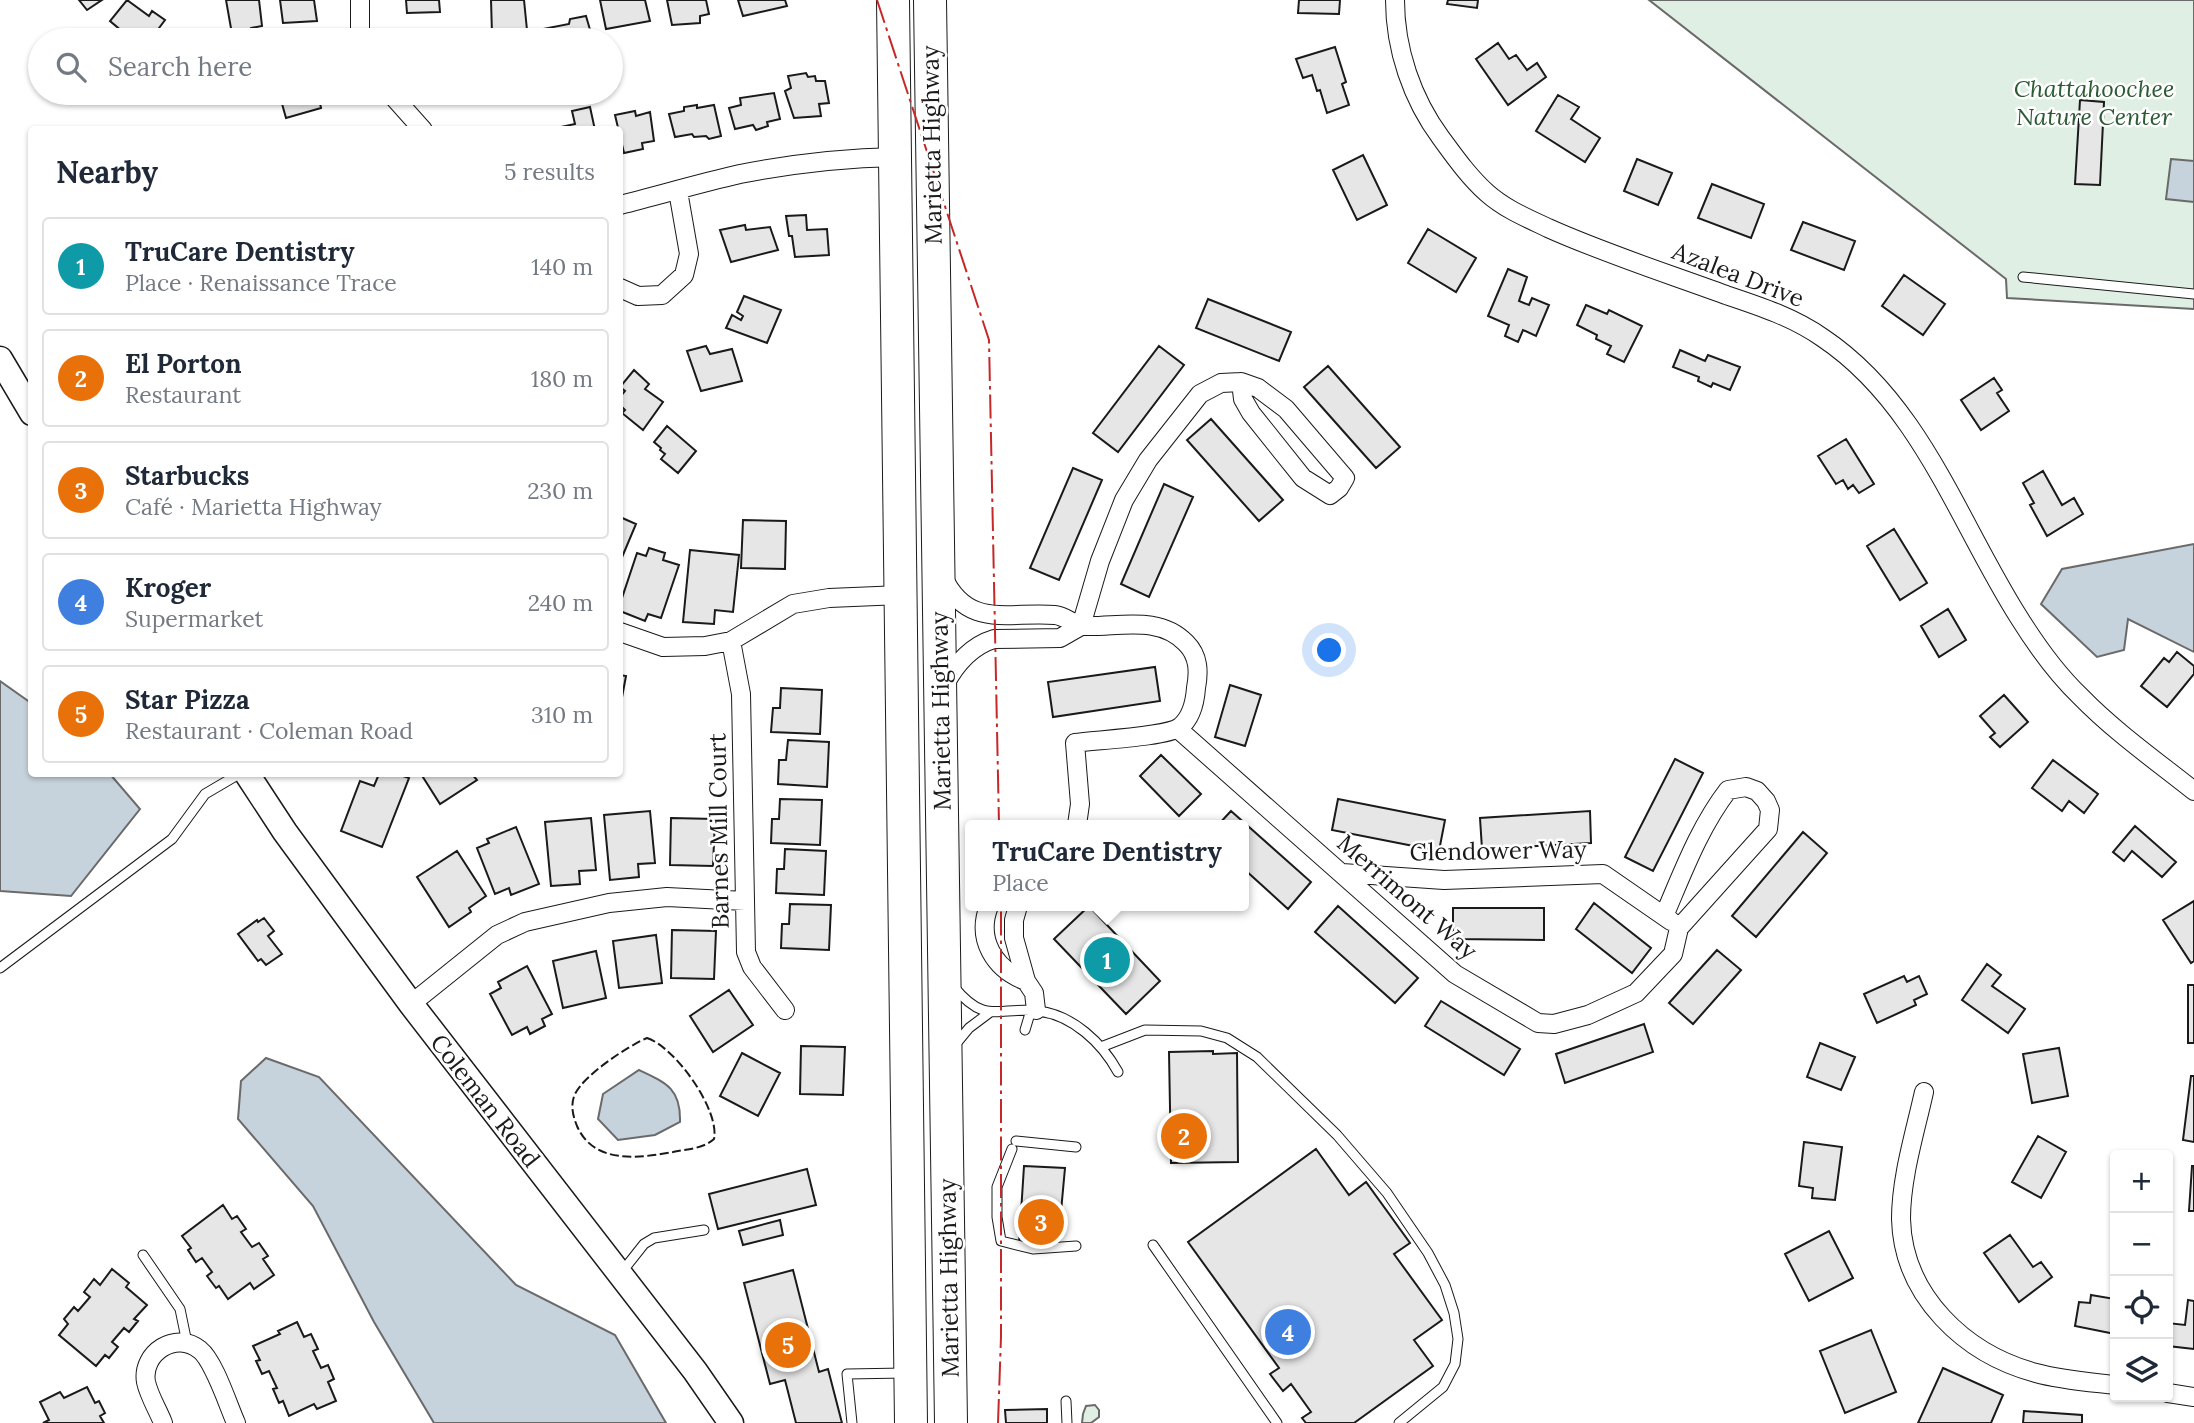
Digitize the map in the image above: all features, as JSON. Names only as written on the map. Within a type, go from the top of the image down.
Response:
[{"type":"highway","name":"Marietta Highway","points":[[893,0],[911,1423]]},
{"type":"highway","name":"Marietta Highway","points":[[930,0],[951,1423]]},
{"type":"street","points":[[360,0],[360,28]]},
{"type":"street","name":"Azalea Drive","points":[[1395,0],[1395,19],[1406,72],[1428,121],[1463,168],[1487,193],[1512,211],[1586,245],[1781,314],[1822,336],[1854,361],[1883,390],[1908,422],[2018,616],[2053,667],[2106,722],[2194,791]]},
{"type":"street","points":[[401,105],[419,126]]},
{"type":"street","points":[[623,204],[738,175],[798,164],[857,157],[896,157]]},
{"type":"street","points":[[623,289],[638,296],[662,295],[684,275],[689,254],[678,191]]},
{"type":"street","points":[[0,359],[28,406]]},
{"type":"street","points":[[941,692],[960,661],[986,642],[994,639],[1060,638],[1081,626],[1100,561],[1124,499],[1148,460],[1200,394],[1221,383],[1241,382],[1258,388],[1286,409],[1345,478],[1339,488],[1330,495],[1303,478],[1251,413],[1242,399],[1241,382]]},
{"type":"street","points":[[939,569],[955,597],[975,611],[996,616],[1058,615],[1081,626],[1149,624],[1172,632],[1188,645],[1197,662],[1196,690],[1194,705],[1186,721],[1178,729],[1074,743],[1080,804],[1078,820]]},
{"type":"street","points":[[623,633],[648,643],[677,648],[705,646],[731,641],[793,604],[829,598],[901,595]]},
{"type":"street","name":"Barnes Mill Court","points":[[731,641],[741,694],[746,952],[752,967],[785,1010]]},
{"type":"street","name":"Merrimont Way","points":[[1178,729],[1455,974],[1538,1023],[1555,1024],[1588,1015],[1636,993],[1673,954],[1679,928]]},
{"type":"street","name":"Coleman Road","points":[[249,777],[285,832],[411,1004],[695,1371],[731,1423]]},
{"type":"street","points":[[1664,916],[1700,834],[1728,790],[1746,787],[1757,791],[1770,810],[1768,829],[1679,928]]},
{"type":"street","name":"Glendower Way","points":[[1342,873],[1444,880],[1603,874],[1679,928]]},
{"type":"street","points":[[411,1004],[497,935],[525,922],[609,903],[667,897],[744,901]]},
{"type":"street","points":[[988,911],[984,925],[992,956],[1010,974],[1026,981]]},
{"type":"street","points":[[1017,911],[1014,938],[1026,981],[1034,992],[1033,1010]]},
{"type":"street","points":[[1924,1092],[1903,1193],[1901,1220],[1905,1247],[1915,1278],[1931,1306],[1949,1326],[1990,1355],[2036,1374],[2110,1384]]},
{"type":"street","points":[[163,1423],[146,1381],[149,1361],[162,1346],[174,1342],[187,1343],[208,1358],[236,1423]]},
{"type":"street","points":[[2173,1394],[2194,1397]]},
{"type":"lane","points":[[2023,277],[2194,294]]},
{"type":"lane","points":[[0,968],[172,839],[205,794],[234,777]]},
{"type":"lane","points":[[944,971],[963,996],[989,1013]]},
{"type":"lane","points":[[1025,1030],[1033,1010]]},
{"type":"lane","points":[[946,1065],[961,1036],[989,1013],[1033,1010],[1047,1012],[1071,1022],[1101,1047],[1118,1072]]},
{"type":"lane","points":[[1101,1047],[1145,1030],[1201,1031],[1227,1038],[1257,1057],[1328,1126],[1387,1193],[1446,1284],[1458,1339],[1455,1364],[1443,1387],[1399,1423]]},
{"type":"lane","points":[[1076,1147],[1014,1145],[997,1186],[997,1217],[1001,1241],[1033,1249],[1076,1247]]},
{"type":"lane","points":[[620,1275],[644,1244],[654,1238],[704,1230]]},
{"type":"lane","points":[[1153,1245],[1277,1423]]},
{"type":"lane","points":[[143,1255],[180,1309],[187,1343]]},
{"type":"lane","points":[[852,1423],[847,1374],[911,1373]]},
{"type":"lane","points":[[1066,1401],[1067,1423]]},
{"type":"green space","name":"Chattahoochee Nature Center","points":[[1649,0],[2194,0],[2194,309],[2007,298],[2006,279]]},
{"type":"green space","points":[[1095,1405],[1099,1410],[1099,1417],[1091,1423],[1082,1423],[1086,1406]]},
{"type":"shaded area","points":[[2171,159],[2194,161],[2194,202],[2166,199]]},
{"type":"shaded area","points":[[2194,544],[2194,652],[2128,619],[2124,650],[2097,657],[2041,604],[2062,569]]},
{"type":"shaded area","points":[[0,681],[28,701],[28,777],[113,777],[140,809],[71,896],[0,891]]},
{"type":"shaded area","points":[[266,1058],[319,1077],[516,1285],[615,1335],[666,1423],[434,1423],[374,1322],[313,1206],[238,1119],[241,1081]]},
{"type":"shaded area","points":[[639,1070],[665,1083],[675,1094],[680,1122],[655,1135],[618,1140],[598,1119],[603,1094]]},
{"type":"building","points":[[79,0],[102,0],[87,10]]},
{"type":"building","points":[[127,0],[149,16],[152,11],[165,20],[159,28],[118,28],[110,21]]},
{"type":"building","points":[[226,0],[259,0],[262,26],[231,28]]},
{"type":"building","points":[[280,0],[314,0],[317,21],[283,23]]},
{"type":"building","points":[[406,0],[439,0],[440,12],[407,13]]},
{"type":"building","points":[[491,0],[524,0],[527,28],[492,28]]},
{"type":"building","points":[[600,0],[645,0],[650,21],[606,28]]},
{"type":"building","points":[[667,0],[706,0],[709,14],[700,16],[700,23],[672,25]]},
{"type":"building","points":[[738,0],[785,0],[787,6],[743,16]]},
{"type":"building","points":[[1299,0],[1340,0],[1339,14],[1298,13]]},
{"type":"building","points":[[1448,0],[1478,0],[1477,8],[1447,4]]},
{"type":"building","points":[[586,16],[590,28],[548,28],[569,24],[570,19]]},
{"type":"building","points":[[1498,43],[1509,59],[1516,55],[1527,70],[1537,63],[1546,77],[1508,105],[1476,59]]},
{"type":"building","points":[[1335,47],[1346,82],[1342,84],[1349,105],[1327,113],[1312,75],[1303,78],[1296,59]]},
{"type":"building","points":[[806,73],[808,77],[815,76],[816,81],[825,81],[829,103],[819,104],[821,116],[794,118],[785,91],[791,88],[788,76]]},
{"type":"building","points":[[774,93],[780,119],[767,122],[768,126],[756,130],[753,125],[735,129],[729,108],[741,105],[740,98]]},
{"type":"building","points":[[1558,95],[1579,107],[1571,119],[1600,138],[1585,162],[1536,131]]},
{"type":"building","points":[[2080,100],[2104,102],[2100,185],[2075,184]]},
{"type":"building","points":[[282,105],[320,105],[321,108],[286,118]]},
{"type":"building","points":[[697,105],[697,108],[714,105],[721,136],[709,139],[706,136],[694,137],[692,134],[675,137],[669,114]]},
{"type":"building","points":[[590,107],[594,126],[566,126],[575,124],[572,111]]},
{"type":"building","points":[[635,111],[636,116],[650,112],[654,141],[642,143],[643,149],[624,153],[623,126],[618,126],[615,115]]},
{"type":"building","points":[[1363,155],[1387,205],[1357,220],[1333,170]]},
{"type":"building","points":[[1637,159],[1672,173],[1658,205],[1624,191]]},
{"type":"building","points":[[1712,184],[1764,204],[1751,238],[1698,218]]},
{"type":"building","points":[[806,215],[807,230],[827,229],[829,255],[795,257],[786,216]]},
{"type":"building","points":[[1803,222],[1855,241],[1844,270],[1791,250]]},
{"type":"building","points":[[745,225],[746,230],[770,227],[778,250],[731,262],[720,230]]},
{"type":"building","points":[[1428,229],[1476,258],[1456,292],[1408,263]]},
{"type":"building","points":[[1508,269],[1527,277],[1519,301],[1529,305],[1532,298],[1549,305],[1536,336],[1523,330],[1518,342],[1505,336],[1509,325],[1488,316]]},
{"type":"building","points":[[1904,275],[1945,304],[1923,335],[1882,306]]},
{"type":"building","points":[[744,296],[781,310],[767,343],[726,328],[732,315],[741,320],[743,316],[737,312]]},
{"type":"building","points":[[1208,299],[1291,332],[1279,361],[1196,328]]},
{"type":"building","points":[[1586,305],[1607,314],[1609,310],[1642,326],[1624,362],[1607,354],[1611,346],[1577,325]]},
{"type":"building","points":[[706,346],[710,354],[732,349],[742,381],[701,391],[687,351]]},
{"type":"building","points":[[1159,346],[1184,365],[1118,452],[1093,433]]},
{"type":"building","points":[[1680,350],[1705,361],[1708,355],[1740,367],[1730,390],[1713,383],[1711,387],[1698,381],[1699,377],[1673,367]]},
{"type":"building","points":[[1328,366],[1400,447],[1376,468],[1304,387]]},
{"type":"building","points":[[634,370],[649,384],[645,389],[663,402],[643,430],[623,414],[623,383]]},
{"type":"building","points":[[1994,378],[2002,390],[1997,393],[2009,411],[1981,430],[1961,400]]},
{"type":"building","points":[[1211,419],[1283,500],[1259,521],[1187,440]]},
{"type":"building","points":[[667,426],[696,451],[678,473],[661,459],[665,454],[654,442]]},
{"type":"building","points":[[1846,439],[1874,484],[1859,493],[1853,485],[1848,489],[1843,480],[1836,484],[1818,456]]},
{"type":"building","points":[[1073,468],[1102,480],[1059,580],[1030,568]]},
{"type":"building","points":[[2043,471],[2062,505],[2074,498],[2083,514],[2047,536],[2030,505],[2034,503],[2023,483]]},
{"type":"building","points":[[1164,484],[1193,497],[1149,597],[1121,584]]},
{"type":"building","points":[[623,518],[636,524],[623,555]]},
{"type":"building","points":[[743,520],[786,521],[785,569],[741,568]]},
{"type":"building","points":[[1894,529],[1927,583],[1900,600],[1867,546]]},
{"type":"building","points":[[649,548],[665,553],[663,560],[679,565],[661,618],[648,614],[645,621],[623,612],[623,595],[637,553],[646,556]]},
{"type":"building","points":[[690,550],[739,555],[733,612],[715,610],[714,624],[683,622]]},
{"type":"building","points":[[1948,609],[1966,640],[1939,657],[1921,626]]},
{"type":"building","points":[[2177,652],[2194,666],[2194,674],[2167,707],[2141,686],[2164,658],[2169,662]]},
{"type":"building","points":[[1155,667],[1160,701],[1053,717],[1048,682]]},
{"type":"building","points":[[1230,685],[1261,695],[1245,746],[1215,737]]},
{"type":"building","points":[[781,688],[822,690],[820,734],[771,732],[773,708],[780,708]]},
{"type":"building","points":[[2004,695],[2028,722],[2000,747],[1990,737],[1995,733],[1980,716]]},
{"type":"building","points":[[788,740],[829,742],[827,787],[778,784],[779,760],[786,760]]},
{"type":"building","points":[[1161,755],[1201,794],[1179,816],[1140,776]]},
{"type":"building","points":[[1675,759],[1703,773],[1653,871],[1625,857]]},
{"type":"building","points":[[2053,760],[2098,794],[2084,813],[2069,801],[2062,811],[2032,788]]},
{"type":"building","points":[[378,777],[409,778],[382,847],[341,831],[360,781],[374,786]]},
{"type":"building","points":[[423,777],[474,777],[477,780],[440,804]]},
{"type":"building","points":[[780,799],[822,800],[820,845],[771,843],[772,819],[779,819]]},
{"type":"building","points":[[1338,799],[1445,820],[1439,851],[1332,830]]},
{"type":"building","points":[[650,811],[655,863],[638,864],[639,877],[610,880],[604,815]]},
{"type":"building","points":[[1231,811],[1241,820],[1223,820]]},
{"type":"building","points":[[1590,811],[1591,843],[1482,849],[1480,818]]},
{"type":"building","points":[[591,818],[596,870],[579,871],[580,884],[551,886],[545,822]]},
{"type":"building","points":[[671,818],[715,819],[713,866],[670,865]]},
{"type":"building","points":[[2135,826],[2176,862],[2162,877],[2132,851],[2124,861],[2113,852]]},
{"type":"building","points":[[516,827],[539,884],[511,895],[509,888],[495,894],[477,848],[489,843],[487,839]]},
{"type":"building","points":[[1249,827],[1311,882],[1288,909],[1249,874]]},
{"type":"building","points":[[1803,832],[1827,853],[1756,937],[1732,916]]},
{"type":"building","points":[[785,849],[826,851],[824,895],[776,893],[777,869],[784,869]]},
{"type":"building","points":[[457,851],[486,896],[469,908],[471,912],[449,927],[417,877]]},
{"type":"building","points":[[2194,901],[2194,961],[2191,963],[2163,920]]},
{"type":"building","points":[[1594,903],[1651,948],[1632,973],[1576,929]]},
{"type":"building","points":[[790,904],[831,905],[829,950],[781,948],[782,924],[789,924]]},
{"type":"building","points":[[1338,906],[1418,978],[1395,1003],[1315,932]]},
{"type":"building","points":[[1453,908],[1544,908],[1544,940],[1453,939]]},
{"type":"building","points":[[1084,911],[1094,911],[1160,981],[1126,1014],[1054,939]]},
{"type":"building","points":[[264,918],[274,931],[268,936],[282,954],[266,965],[261,959],[258,961],[238,934]]},
{"type":"building","points":[[672,930],[716,931],[714,979],[671,978]]},
{"type":"building","points":[[656,935],[662,983],[619,988],[613,941]]},
{"type":"building","points":[[1717,950],[1741,970],[1693,1024],[1669,1003]]},
{"type":"building","points":[[596,951],[606,998],[563,1008],[553,961]]},
{"type":"building","points":[[1987,964],[2001,975],[1992,986],[2025,1009],[2008,1033],[1962,1000]]},
{"type":"building","points":[[527,966],[552,1014],[542,1019],[545,1026],[530,1034],[527,1027],[512,1035],[490,994],[501,988],[498,982]]},
{"type":"building","points":[[1904,976],[1907,982],[1919,976],[1927,994],[1914,1000],[1916,1005],[1877,1023],[1864,994]]},
{"type":"building","points":[[2188,985],[2194,985],[2194,1043],[2188,1043]]},
{"type":"building","points":[[729,990],[753,1025],[713,1052],[690,1016]]},
{"type":"building","points":[[1441,1001],[1520,1049],[1504,1075],[1425,1026]]},
{"type":"building","points":[[1644,1024],[1653,1052],[1565,1083],[1556,1054]]},
{"type":"building","points":[[1820,1043],[1855,1057],[1841,1090],[1807,1077]]},
{"type":"building","points":[[801,1046],[845,1047],[843,1095],[800,1094]]},
{"type":"building","points":[[2059,1048],[2068,1096],[2032,1103],[2023,1054]]},
{"type":"building","points":[[1213,1051],[1213,1054],[1237,1053],[1238,1162],[1171,1163],[1169,1052]]},
{"type":"building","points":[[742,1053],[780,1073],[758,1116],[720,1096]]},
{"type":"building","points":[[2191,1076],[2194,1076],[2194,1142],[2183,1140]]},
{"type":"building","points":[[2038,1136],[2066,1152],[2041,1198],[2012,1182]]},
{"type":"building","points":[[1804,1142],[1842,1147],[1835,1200],[1812,1198],[1813,1188],[1799,1186]]},
{"type":"building","points":[[1316,1149],[1349,1195],[1366,1182],[1410,1243],[1394,1254],[1442,1320],[1414,1340],[1433,1366],[1354,1423],[1306,1423],[1302,1418],[1311,1412],[1291,1384],[1283,1391],[1270,1374],[1279,1368],[1188,1242]]},
{"type":"building","points":[[1024,1166],[1065,1168],[1058,1244],[1019,1244]]},
{"type":"building","points":[[2192,1166],[2194,1211],[2189,1211]]},
{"type":"building","points":[[807,1169],[816,1205],[718,1229],[709,1194]]},
{"type":"building","points":[[223,1205],[232,1219],[237,1216],[246,1229],[241,1232],[252,1247],[259,1243],[268,1256],[263,1259],[274,1275],[254,1289],[250,1283],[228,1299],[219,1286],[216,1288],[207,1276],[212,1272],[202,1258],[196,1262],[188,1250],[191,1248],[182,1236]]},
{"type":"building","points":[[780,1220],[783,1235],[743,1245],[739,1231]]},
{"type":"building","points":[[1829,1231],[1853,1278],[1809,1301],[1785,1254]]},
{"type":"building","points":[[2010,1235],[2033,1267],[2041,1262],[2052,1277],[2019,1302],[1984,1253]]},
{"type":"building","points":[[112,1269],[129,1283],[126,1287],[147,1305],[134,1319],[138,1321],[129,1332],[124,1328],[112,1342],[118,1347],[109,1358],[105,1355],[96,1366],[59,1335],[68,1324],[64,1319],[74,1307],[78,1311],[90,1297],[84,1292],[94,1279],[100,1285]]},
{"type":"building","points":[[793,1270],[819,1372],[828,1369],[842,1423],[796,1423],[785,1380],[770,1384],[744,1283]]},
{"type":"building","points":[[2091,1295],[2110,1298],[2110,1333],[2075,1326],[2079,1302],[2090,1303]]},
{"type":"building","points":[[2188,1300],[2194,1301],[2194,1349],[2173,1347],[2173,1324],[2185,1325]]},
{"type":"building","points":[[297,1322],[304,1337],[311,1334],[318,1349],[313,1351],[321,1368],[328,1365],[334,1379],[328,1382],[336,1401],[317,1409],[314,1404],[289,1416],[283,1401],[279,1403],[273,1389],[277,1388],[269,1371],[262,1374],[256,1361],[260,1360],[253,1346],[280,1334],[278,1331]]},
{"type":"building","points":[[1871,1330],[1896,1392],[1845,1413],[1820,1351]]},
{"type":"building","points":[[1943,1368],[2003,1395],[1991,1423],[1918,1423]]},
{"type":"building","points":[[87,1387],[95,1403],[99,1401],[105,1413],[100,1416],[104,1423],[43,1423],[49,1420],[40,1402],[60,1392],[64,1398]]},
{"type":"building","points":[[1047,1409],[1047,1423],[1006,1423],[1005,1410]]},
{"type":"building","points":[[2024,1411],[2082,1415],[2082,1423],[2023,1423]]},
{"type":"fence","points":[[647,1038],[670,1054],[693,1081],[710,1112],[714,1139],[700,1147],[660,1154],[633,1157],[606,1153],[585,1139],[577,1126],[573,1098],[587,1078],[618,1054],[647,1038]]},
{"type":"power","points":[[877,0],[989,340],[999,820]]},
{"type":"power","points":[[998,1423],[1001,1337],[1001,911]]},
{"type":"place","name":"TruCare Dentistry","points":[[1107,960]]},
{"type":"place","name":"El Porton","points":[[1184,1136]]},
{"type":"place","name":"Starbucks","points":[[1041,1222]]},
{"type":"place","name":"Kroger","points":[[1288,1332]]},
{"type":"place","name":"Star Pizza","points":[[788,1345]]}]
